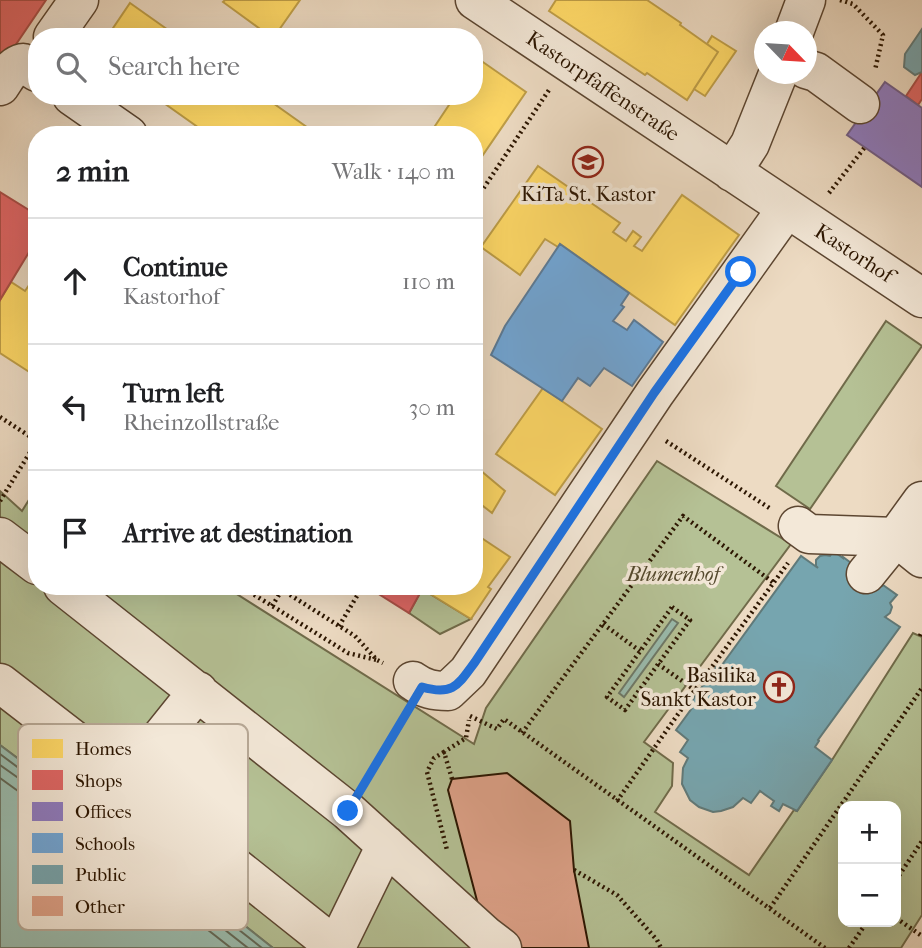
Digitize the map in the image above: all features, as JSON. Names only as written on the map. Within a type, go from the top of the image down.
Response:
[{"type":"street","points":[[59,28],[79,0]]},
{"type":"street","name":"Kastorpfaffenstraße","points":[[475,0],[732,172]]},
{"type":"street","points":[[798,21],[806,0]]},
{"type":"street","points":[[817,72],[866,92]]},
{"type":"street","points":[[732,172],[750,144],[774,84]]},
{"type":"street","points":[[85,105],[115,126]]},
{"type":"street","name":"Kastorhof","points":[[732,172],[922,298]]},
{"type":"street","points":[[407,678],[436,691],[448,691],[468,672],[654,393],[787,208]]},
{"type":"street","points":[[866,574],[909,548],[922,501]]},
{"type":"street","points":[[798,526],[810,534],[909,548]]},
{"type":"street","points":[[0,537],[28,558]]},
{"type":"street","points":[[75,595],[239,724]]},
{"type":"street","points":[[0,683],[53,724]]},
{"type":"street","points":[[172,724],[198,691]]},
{"type":"street","points":[[248,731],[348,811],[502,948]]},
{"type":"street","points":[[248,877],[337,947],[386,845]]},
{"type":"path","points":[[839,0],[853,4],[883,35],[866,92]]},
{"type":"path","points":[[483,189],[551,87]]},
{"type":"path","points":[[829,193],[865,147]]},
{"type":"path","points":[[0,417],[28,435]]},
{"type":"path","points":[[636,422],[798,526]]},
{"type":"path","points":[[0,501],[28,456]]},
{"type":"path","points":[[522,733],[683,516],[774,583]]},
{"type":"path","points":[[617,801],[695,690],[725,655],[769,590]]},
{"type":"path","points":[[254,595],[348,653],[377,660]]},
{"type":"path","points":[[272,606],[279,595]]},
{"type":"path","points":[[290,595],[355,636],[377,660],[407,678],[348,811]]},
{"type":"path","points":[[339,626],[358,595]]},
{"type":"path","points":[[672,607],[690,620],[658,664],[625,710],[607,697],[672,607]]},
{"type":"path","points":[[603,624],[640,651]]},
{"type":"path","points":[[658,664],[695,690]]},
{"type":"path","points":[[770,908],[922,688]]},
{"type":"path","points":[[470,716],[497,729],[504,719],[825,948]]},
{"type":"path","points":[[456,909],[459,895],[427,772],[434,758],[466,738]]},
{"type":"path","points":[[444,752],[452,779]]},
{"type":"path","points":[[901,872],[922,841]]},
{"type":"path","points":[[574,870],[617,895],[662,948]]},
{"type":"path","points":[[901,921],[922,936]]},
{"type":"path","points":[[849,948],[864,927]]},
{"type":"green space","points":[[886,321],[922,346],[810,509],[776,486]]},
{"type":"green space","name":"Blumenhof","points":[[657,461],[791,544],[644,742],[673,763],[672,786],[655,812],[749,875],[832,760],[913,633],[922,637],[922,915],[901,948],[273,948],[248,928],[248,724],[18,724],[18,758],[0,745],[0,491],[22,511],[28,501],[28,595],[238,595],[474,744],[486,708]]},
{"type":"green space","points":[[419,595],[432,595],[471,619],[440,634],[409,613]]},
{"type":"water","points":[[672,619],[678,623],[624,697],[619,693]]},
{"type":"water","points":[[0,745],[18,758],[18,930],[248,928],[273,948],[0,948]]},
{"type":"building: Homes","points":[[300,0],[280,28],[259,28],[223,2]]},
{"type":"building: Homes","points":[[556,0],[647,0],[718,52],[687,100],[549,11]]},
{"type":"building: Homes","points":[[130,3],[165,28],[113,28]]},
{"type":"building: Homes","points":[[712,36],[736,51],[705,96],[694,89],[718,52],[707,44]]},
{"type":"building: Homes","points":[[483,62],[526,92],[483,155],[483,126],[435,126],[449,105],[483,105]]},
{"type":"building: Homes","points":[[167,105],[276,105],[305,126],[196,126]]},
{"type":"building: Homes","points":[[538,166],[620,223],[613,232],[626,241],[633,231],[641,237],[634,246],[642,251],[682,195],[739,235],[675,325],[560,244],[558,247],[545,239],[520,275],[483,248],[483,244]]},
{"type":"building: Homes","points":[[11,282],[25,291],[28,287],[28,371],[0,353],[0,300]]},
{"type":"building: Homes","points":[[543,388],[602,429],[555,495],[496,454]]},
{"type":"building: Homes","points":[[483,473],[505,491],[492,513],[483,506]]},
{"type":"building: Homes","points":[[483,539],[510,557],[488,587],[491,589],[471,619],[432,595],[483,595]]},
{"type":"building: Shops","points":[[0,0],[46,0],[0,68]]},
{"type":"building: Shops","points":[[922,72],[922,99],[918,105],[906,96]]},
{"type":"building: Shops","points":[[0,192],[28,209],[28,254],[0,300]]},
{"type":"building: Shops","points":[[380,595],[419,595],[409,613]]},
{"type":"building: Offices","points":[[885,82],[922,108],[922,187],[847,135]]},
{"type":"building: Schools","points":[[560,244],[629,293],[621,305],[624,307],[613,321],[627,330],[634,320],[663,342],[632,386],[604,368],[590,386],[578,378],[562,401],[491,355],[505,326]]},
{"type":"building: Public","points":[[922,29],[922,72],[915,75],[904,67],[905,54]]},
{"type":"building: Public","name":"Basilika Sankt Kastor","points":[[832,553],[843,557],[897,595],[890,603],[890,613],[885,617],[900,627],[818,740],[815,747],[832,760],[797,811],[783,804],[779,811],[771,806],[774,801],[760,791],[751,803],[743,798],[733,807],[721,811],[713,812],[699,807],[690,800],[682,784],[683,768],[688,758],[680,752],[688,740],[676,730],[692,708],[689,705],[716,667],[719,669],[801,556],[818,568],[816,560]]},
{"type":"building: Other","points":[[507,773],[570,821],[574,870],[589,948],[521,948],[486,935],[448,790],[452,779]]},
{"type":"place","name":"KiTa St. Kastor","points":[[588,162]]},
{"type":"place","name":"Basilika Sankt Kastor","points":[[779,687]]},
{"type":"route","points":[[348,811],[422,687],[448,691],[468,672],[654,393],[741,272]]}]
